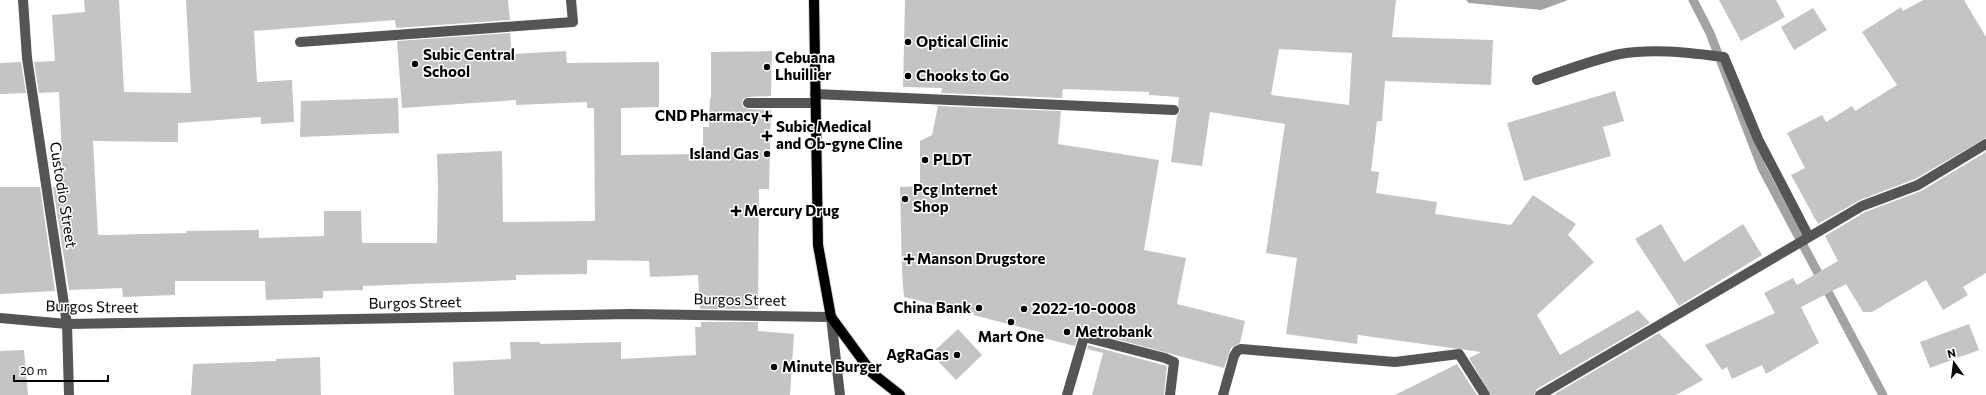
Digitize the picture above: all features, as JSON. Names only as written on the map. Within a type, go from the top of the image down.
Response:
[{"type":"main road","points":[[814,0],[818,245],[831,317],[872,374],[900,395]]},
{"type":"street","name":"Custodio Street","points":[[23,0],[27,58],[67,324],[69,395]]},
{"type":"street","points":[[300,42],[573,22],[571,0]]},
{"type":"street","points":[[1537,80],[1619,54],[1639,52],[1693,53],[1724,57],[1729,64],[1758,139],[1809,238]]},
{"type":"street","points":[[748,103],[815,98],[1174,110]]},
{"type":"street","points":[[1540,395],[1862,206],[1918,185],[1986,144]]},
{"type":"street","name":"Burgos Street","points":[[0,318],[67,324],[631,314],[831,317]]},
{"type":"street","points":[[831,317],[840,395]]},
{"type":"street","points":[[1067,395],[1084,337],[1165,358],[1174,362],[1170,395]]},
{"type":"street","points":[[1223,395],[1234,356],[1237,351],[1241,350],[1395,362],[1459,354],[1485,395]]},
{"type":"shaded area","points":[[1466,0],[1568,0],[1541,10],[1469,3]]},
{"type":"building","points":[[84,0],[119,0],[124,92],[191,93],[186,0],[508,0],[510,20],[396,28],[395,20],[254,31],[257,82],[292,80],[294,122],[261,124],[261,117],[178,123],[178,142],[93,141],[98,235],[186,233],[186,231],[259,230],[259,238],[324,236],[324,211],[361,211],[362,243],[437,243],[437,154],[502,151],[503,222],[595,221],[594,108],[587,108],[587,102],[516,105],[516,100],[402,108],[397,41],[510,33],[512,54],[566,51],[567,63],[659,62],[659,107],[621,108],[621,155],[703,154],[703,127],[709,127],[711,98],[711,52],[772,51],[771,96],[748,97],[743,99],[742,103],[743,107],[748,109],[771,110],[769,189],[759,189],[758,309],[700,309],[698,275],[650,277],[649,261],[587,260],[587,274],[516,275],[516,280],[363,286],[363,290],[323,291],[323,298],[266,300],[265,281],[175,281],[175,295],[123,297],[122,288],[69,290],[53,187],[59,187],[58,157],[62,157],[59,92],[39,93],[34,62],[55,61],[52,15],[85,12]]},
{"type":"building","points":[[905,0],[1396,0],[1392,37],[1493,40],[1491,85],[1385,81],[1382,121],[1377,121],[1371,171],[1379,172],[1376,193],[1437,202],[1435,214],[1511,225],[1533,195],[1576,224],[1568,235],[1594,262],[1537,315],[1560,355],[1638,310],[1650,323],[1537,389],[1534,395],[1491,395],[1469,358],[1481,352],[1358,335],[1357,344],[1286,334],[1297,258],[1266,253],[1285,124],[1210,112],[1202,166],[1171,162],[1177,116],[1180,111],[1178,105],[1179,97],[1149,95],[1149,92],[1063,89],[1062,98],[941,93],[942,88],[903,87]],"holes":[[[1279,49],[1352,53],[1349,105],[1271,95]]]},
{"type":"building","points":[[1719,0],[1776,0],[1785,17],[1741,41]]},
{"type":"building","points":[[1923,0],[1964,0],[1986,37],[1986,138],[1915,179],[1860,200],[1818,224],[1791,175],[1805,168],[1787,133],[1822,115],[1826,122],[1852,106],[1855,111],[1897,85],[1862,32],[1901,7],[1903,11]]},
{"type":"building","points":[[1813,8],[1827,30],[1794,50],[1781,27]]},
{"type":"building","points":[[21,62],[26,93],[0,94],[0,63]]},
{"type":"building","points":[[1615,91],[1624,121],[1603,127],[1611,156],[1524,181],[1507,123]]},
{"type":"building","points":[[398,98],[399,133],[300,137],[301,101]]},
{"type":"building","points":[[938,106],[1061,111],[1058,144],[1159,160],[1144,250],[1186,258],[1177,304],[1245,321],[1240,343],[1231,348],[1224,368],[1086,331],[1079,333],[1075,346],[1039,337],[1040,332],[973,315],[975,313],[904,297],[900,187],[920,186],[920,141],[932,135]]},
{"type":"building","points":[[1986,152],[1986,273],[1963,287],[1968,295],[1943,310],[1926,280],[1872,312],[1863,312],[1846,284],[1801,307],[1819,343],[1766,374],[1762,365],[1732,379],[1727,367],[1722,370],[1705,345],[1775,313],[1764,293],[1793,278],[1797,285],[1838,261],[1825,236],[1865,212],[1921,191]]},
{"type":"building","points":[[0,187],[40,187],[55,291],[0,294]]},
{"type":"building","points":[[1661,224],[1684,262],[1743,224],[1762,255],[1679,306],[1635,239]]},
{"type":"building","points":[[701,322],[758,322],[758,331],[794,334],[790,395],[454,395],[453,362],[511,359],[510,342],[540,342],[540,344],[621,342],[621,359],[696,355],[695,327],[701,327]]},
{"type":"building","points":[[1969,324],[1979,350],[1930,368],[1920,342]]},
{"type":"building","name":"AgRaGas","points":[[958,329],[982,355],[956,380],[931,354]]},
{"type":"building","points":[[1659,333],[1703,380],[1676,395],[1553,395]]},
{"type":"building","points":[[1088,345],[1167,366],[1164,395],[1092,395],[1103,353],[1087,349]]},
{"type":"building","points":[[24,350],[28,395],[0,395],[0,351]]},
{"type":"building","points":[[320,357],[321,395],[191,395],[193,364],[276,361],[276,359]]},
{"type":"building","points":[[1457,364],[1477,395],[1395,395]]},
{"type":"waterway","points":[[1693,0],[1710,33],[1762,168],[1883,395]]},
{"type":"place","name":"Optical Clinic","points":[[908,42]]},
{"type":"place","name":"Subic Central School","points":[[415,64]]},
{"type":"place","name":"Cebuana Lhuillier","points":[[767,67]]},
{"type":"place","name":"Chooks to Go","points":[[908,76]]},
{"type":"place","name":"CND Pharmacy","points":[[767,116]]},
{"type":"place","name":"Subic Medical and Ob-gyne Cline","points":[[767,136]]},
{"type":"place","name":"Island Gas","points":[[767,154]]},
{"type":"place","name":"PLDT","points":[[925,160]]},
{"type":"place","name":"Pcg Internet Shop","points":[[905,199]]},
{"type":"place","name":"Mercury Drug","points":[[736,211]]},
{"type":"place","name":"Manson Drugstore","points":[[909,259]]},
{"type":"place","name":"China Bank","points":[[979,308]]},
{"type":"place","name":"2022-10-0008","points":[[1024,309]]},
{"type":"place","name":"Mart One","points":[[1011,322]]},
{"type":"place","name":"Metrobank","points":[[1067,332]]},
{"type":"place","name":"AgRaGas","points":[[957,355]]},
{"type":"place","name":"Minute Burger","points":[[774,367]]}]
